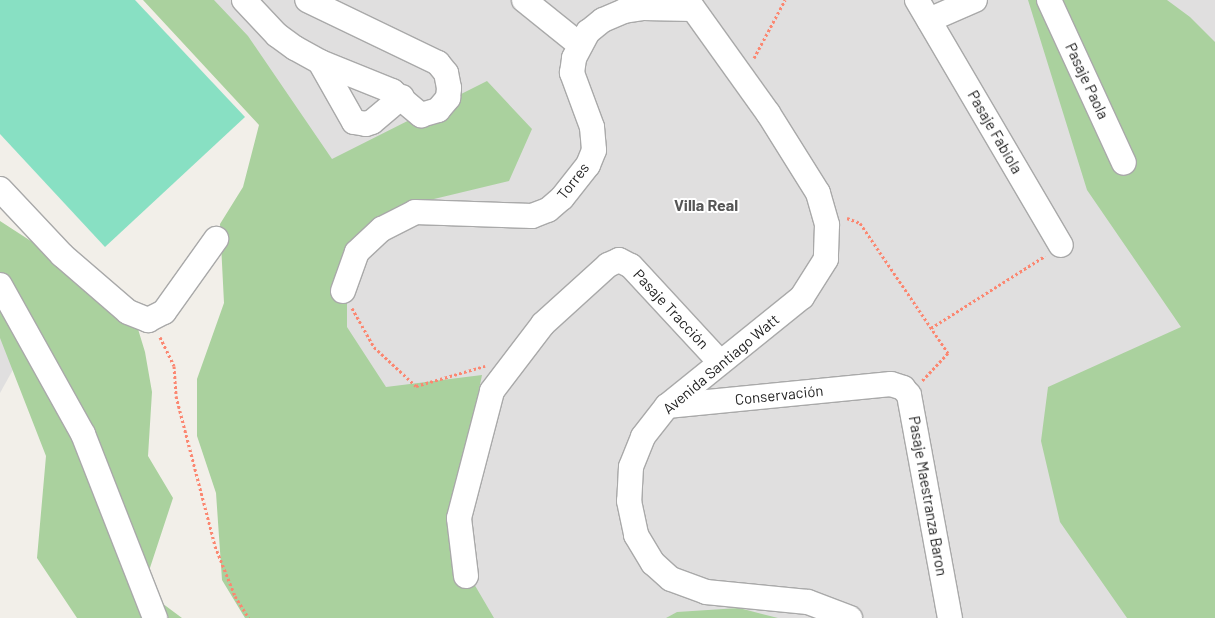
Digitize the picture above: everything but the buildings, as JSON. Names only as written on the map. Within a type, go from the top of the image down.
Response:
[{"type":"street","points":[[244,0],[277,35],[320,62],[402,97],[421,115],[434,114],[448,98],[446,73],[430,58],[307,0]]},
{"type":"street","points":[[524,0],[580,45]]},
{"type":"street","name":"Pasaje Fabiola","points":[[917,0],[1061,245]]},
{"type":"street","points":[[929,20],[975,0]]},
{"type":"street","name":"Pasaje Paola","points":[[1050,0],[1124,163]]},
{"type":"street","name":"Torres","points":[[343,291],[357,252],[382,229],[415,212],[532,216],[548,210],[562,198],[588,166],[594,150],[592,127],[572,73],[574,58],[588,32],[604,20],[649,4],[690,4]]},
{"type":"street","name":"Avenida Santiago Watt","points":[[690,4],[743,78],[806,174],[823,210],[827,246],[826,259],[802,297],[667,406],[643,437],[632,467],[629,501],[636,535],[653,563],[671,580],[706,592],[808,602],[850,618]]},
{"type":"street","points":[[320,62],[354,122],[366,124],[372,122],[402,97]]},
{"type":"street","points":[[0,189],[62,255],[128,312],[148,320],[164,312],[216,239]]},
{"type":"street","name":"Pasaje Tracción","points":[[516,357],[543,324],[608,265],[619,260],[631,266],[720,362]]},
{"type":"street","points":[[0,285],[83,434],[155,618]]},
{"type":"street","points":[[466,576],[459,518],[464,493],[492,391],[516,357]]},
{"type":"street","name":"Conservación","points":[[667,406],[900,390]]},
{"type":"street","name":"Pasaje Maestranza Baron","points":[[900,390],[950,618]]},
{"type":"path","points":[[743,78],[785,0]]},
{"type":"path","points":[[823,210],[860,223],[948,353],[900,390]]},
{"type":"path","points":[[931,328],[1061,245]]},
{"type":"path","points":[[343,291],[374,347],[416,386],[516,357]]},
{"type":"path","points":[[148,320],[174,366],[176,396],[215,546],[234,596],[248,618]]},
{"type":"shaded area","points":[[188,0],[1053,0],[1213,334],[1168,618],[484,618],[382,396],[339,330],[330,170]]},
{"type":"shaded area","points":[[1149,0],[1215,0],[1215,67]]},
{"type":"shaded area","points":[[0,308],[30,339],[0,393]]},
{"type":"green space","points":[[0,0],[135,0],[245,117],[105,247],[0,134]]},
{"type":"green space","points":[[143,0],[214,0],[248,36],[332,159],[487,81],[532,129],[509,181],[409,205],[347,269],[347,327],[386,387],[482,375],[454,513],[470,577],[494,618],[245,618],[222,580],[216,493],[197,436],[197,379],[224,303],[220,224],[243,187],[259,125]]},
{"type":"green space","points":[[1028,0],[1167,0],[1190,17],[1215,42],[1215,618],[1127,618],[1060,522],[1041,441],[1048,387],[1181,327],[1087,190]]},
{"type":"green space","points":[[0,221],[131,306],[145,352],[152,392],[148,456],[173,498],[143,589],[182,618],[77,618],[37,558],[46,456],[0,338]]},
{"type":"green space","points":[[739,608],[778,618],[666,618],[677,612]]},
{"type":"district","name":"Villa Real","points":[[706,205]]}]
